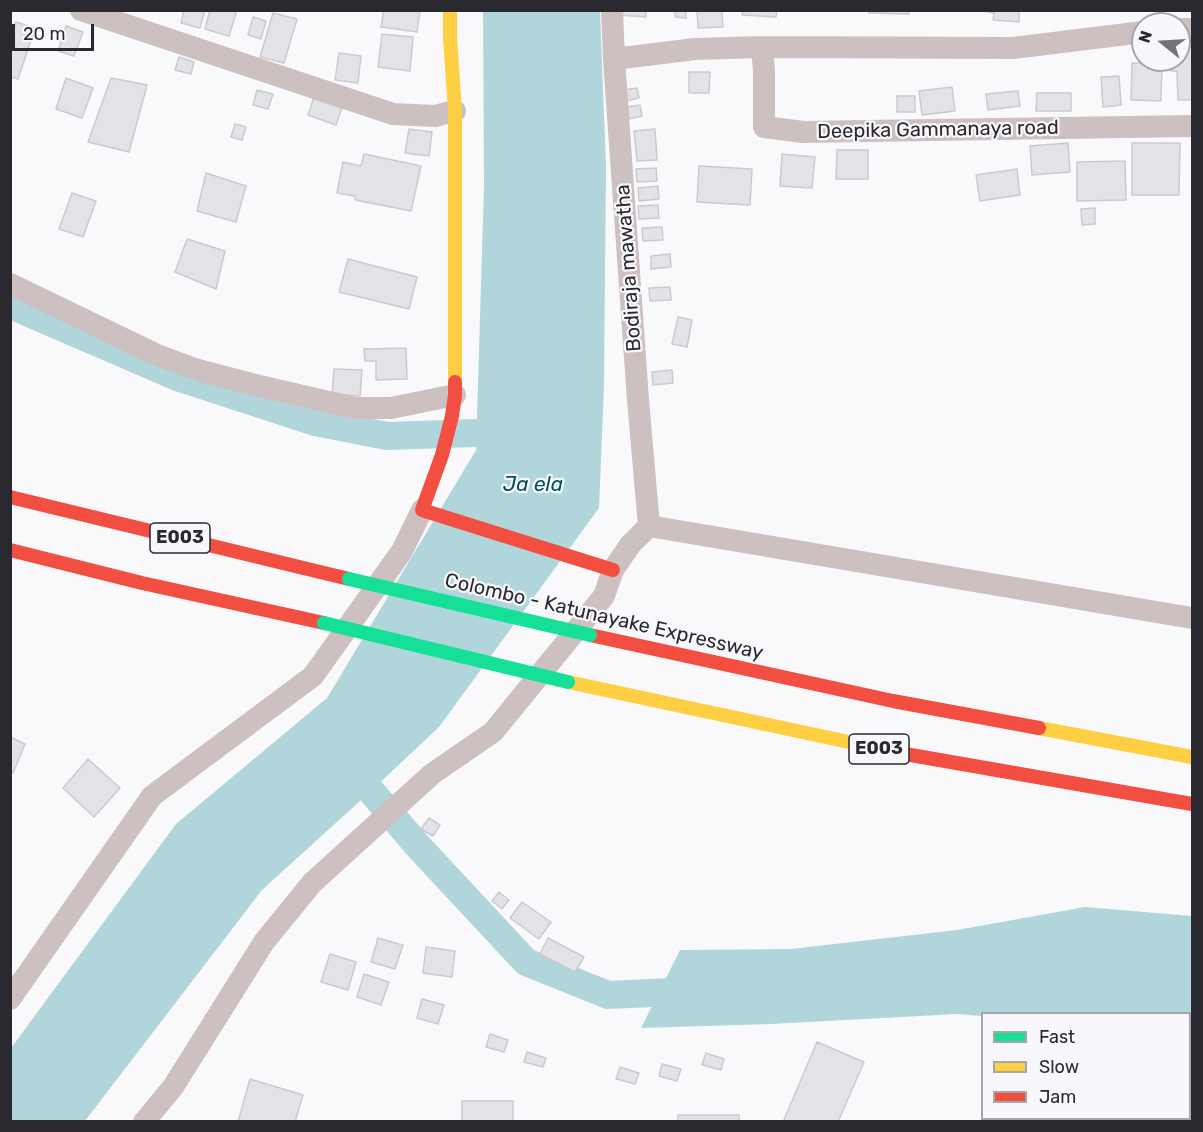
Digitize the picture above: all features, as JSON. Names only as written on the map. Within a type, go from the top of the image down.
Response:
[{"type":"main road","points":[[450,10],[454,111],[453,406],[442,455],[422,510],[613,570]]},
{"type":"main road","points":[[10,485],[198,543]]},
{"type":"main road","name":"Colombo - Katunayake Expressway","points":[[10,497],[590,635],[893,701],[1192,758]]},
{"type":"main road","name":"E003","points":[[10,551],[568,682],[905,754],[1192,804]]},
{"type":"street","points":[[81,10],[393,114],[435,116],[454,111]]},
{"type":"street","name":"Bodiraja mawatha","points":[[612,10],[638,400],[649,526]]},
{"type":"street","points":[[614,59],[695,49],[762,47],[1012,48],[1131,33]]},
{"type":"street","name":"Deepika Gammanaya road","points":[[762,47],[764,127],[803,132],[1192,126]]},
{"type":"street","points":[[10,284],[157,356],[198,370],[356,408],[453,406]]},
{"type":"street","points":[[10,999],[152,796],[313,676],[402,551],[422,510]]},
{"type":"street","points":[[144,1122],[172,1087],[264,942],[312,883],[432,774],[493,732],[604,596],[613,570],[630,545],[649,526],[1192,618]]},
{"type":"water","name":"Ja ela","points":[[483,11],[600,11],[606,167],[604,385],[599,508],[439,727],[262,890],[85,1121],[11,1122],[11,1048],[176,824],[327,698],[476,450],[484,186]]},
{"type":"water","points":[[1085,907],[1192,916],[1192,1023],[1191,1012],[981,1012],[981,1016],[957,1014],[641,1028],[680,950],[791,949],[957,930]]},
{"type":"building","points":[[184,10],[205,10],[200,28],[181,23]]},
{"type":"building","points":[[210,10],[237,10],[229,36],[205,29]]},
{"type":"building","points":[[384,10],[420,10],[417,32],[381,27]]},
{"type":"building","points":[[619,10],[646,10],[646,17],[618,15]]},
{"type":"building","points":[[675,10],[686,10],[686,18],[675,17]]},
{"type":"building","points":[[697,10],[722,10],[723,27],[698,28]]},
{"type":"building","points":[[743,10],[777,10],[776,17],[742,15]]},
{"type":"building","points":[[869,10],[909,10],[909,14],[869,13]]},
{"type":"building","points":[[977,10],[1019,10],[1019,22],[993,20],[994,13]]},
{"type":"building","points":[[273,13],[297,19],[284,63],[260,57]]},
{"type":"building","points":[[253,17],[266,21],[261,39],[248,35]]},
{"type":"building","points":[[16,22],[35,28],[18,79],[10,77],[10,39]]},
{"type":"building","points":[[66,26],[83,32],[74,56],[58,51]]},
{"type":"building","points":[[382,34],[413,37],[410,71],[378,67]]},
{"type":"building","points":[[1191,47],[1192,100],[1178,100],[1177,72],[1191,72]]},
{"type":"building","points":[[339,53],[361,56],[358,83],[335,80]]},
{"type":"building","points":[[179,57],[194,62],[191,74],[175,70]]},
{"type":"building","points":[[689,72],[710,72],[709,93],[689,93]]},
{"type":"building","points":[[1132,72],[1162,72],[1161,101],[1131,100]]},
{"type":"building","points":[[1119,76],[1121,105],[1103,107],[1101,77]]},
{"type":"building","points":[[66,78],[93,88],[82,118],[56,109]]},
{"type":"building","points":[[111,78],[147,85],[129,152],[88,142]]},
{"type":"building","points":[[952,87],[955,111],[922,115],[919,91]]},
{"type":"building","points":[[637,88],[639,98],[626,101],[624,90]]},
{"type":"building","points":[[257,90],[273,94],[268,109],[253,105]]},
{"type":"building","points":[[1018,91],[1020,106],[988,110],[986,94]]},
{"type":"building","points":[[1037,93],[1071,93],[1071,111],[1036,111]]},
{"type":"building","points":[[897,96],[915,96],[915,112],[897,112]]},
{"type":"building","points":[[314,97],[342,108],[336,125],[308,115]]},
{"type":"building","points":[[640,105],[642,116],[629,119],[627,107]]},
{"type":"building","points":[[235,124],[246,127],[242,140],[231,137]]},
{"type":"building","points":[[409,129],[432,132],[429,156],[405,153]]},
{"type":"building","points":[[655,129],[657,160],[637,161],[634,131]]},
{"type":"building","points":[[1068,143],[1070,172],[1032,175],[1030,146]]},
{"type":"building","points":[[1132,143],[1180,143],[1179,195],[1132,195]]},
{"type":"building","points":[[837,150],[868,150],[868,179],[836,179]]},
{"type":"building","points":[[364,154],[421,166],[411,211],[355,200],[355,196],[337,193],[343,162],[361,166]]},
{"type":"building","points":[[782,154],[815,157],[812,188],[780,186]]},
{"type":"building","points":[[1125,161],[1126,200],[1077,201],[1077,162]]},
{"type":"building","points":[[699,166],[752,169],[750,205],[697,202]]},
{"type":"building","points":[[656,168],[657,181],[637,182],[636,169]]},
{"type":"building","points":[[1017,169],[1020,195],[980,201],[976,175]]},
{"type":"building","points":[[206,173],[246,186],[236,222],[197,211]]},
{"type":"building","points":[[658,186],[659,199],[639,201],[638,188]]},
{"type":"building","points":[[72,193],[96,201],[83,237],[59,229]]},
{"type":"building","points":[[658,205],[659,218],[639,219],[638,206]]},
{"type":"building","points":[[1095,208],[1095,224],[1082,225],[1081,209]]},
{"type":"building","points":[[662,227],[663,240],[643,241],[642,228]]},
{"type":"building","points":[[187,239],[225,251],[216,289],[175,272]]},
{"type":"building","points":[[670,254],[671,267],[651,269],[651,256]]},
{"type":"building","points":[[348,259],[417,277],[409,309],[339,292]]},
{"type":"building","points":[[670,287],[671,300],[650,301],[649,288]]},
{"type":"building","points":[[678,317],[692,320],[687,347],[672,344]]},
{"type":"building","points":[[406,348],[407,379],[376,380],[376,361],[365,361],[364,349]]},
{"type":"building","points":[[334,369],[362,370],[360,396],[332,394]]},
{"type":"building","points":[[672,370],[673,383],[653,385],[652,372]]},
{"type":"building","points":[[10,737],[25,744],[13,773],[10,772]]},
{"type":"building","points":[[88,759],[120,788],[94,817],[63,788]]},
{"type":"building","points":[[429,818],[440,825],[433,836],[421,829]]},
{"type":"building","points":[[499,892],[509,900],[502,909],[492,901]]},
{"type":"building","points":[[522,902],[551,922],[539,939],[510,918]]},
{"type":"building","points":[[378,938],[403,945],[395,969],[371,962]]},
{"type":"building","points":[[548,938],[584,957],[575,972],[540,954]]},
{"type":"building","points":[[426,947],[455,951],[452,977],[423,973]]},
{"type":"building","points":[[330,954],[356,962],[348,990],[321,982]]},
{"type":"building","points":[[364,974],[389,982],[381,1005],[357,997]]},
{"type":"building","points":[[422,999],[444,1005],[438,1024],[417,1018]]},
{"type":"building","points":[[490,1034],[508,1040],[504,1052],[486,1047]]},
{"type":"building","points":[[817,1042],[864,1062],[838,1122],[783,1122]]},
{"type":"building","points":[[527,1052],[546,1058],[543,1067],[524,1062]]},
{"type":"building","points":[[706,1053],[724,1059],[721,1070],[702,1065]]},
{"type":"building","points":[[662,1064],[681,1069],[677,1081],[659,1076]]},
{"type":"building","points":[[620,1067],[639,1073],[635,1084],[616,1079]]},
{"type":"building","points":[[250,1079],[303,1095],[295,1122],[238,1122]]},
{"type":"building","points":[[462,1101],[513,1101],[513,1122],[462,1122]]},
{"type":"building","points":[[678,1115],[739,1115],[739,1122],[678,1122]]},
{"type":"waterway","points":[[10,305],[177,377],[315,422],[387,436],[476,433]]},
{"type":"waterway","points":[[371,791],[417,845],[526,962],[608,995],[696,991]]},
{"type":"traffic: slow","points":[[450,10],[455,111],[455,382]]},
{"type":"traffic: slow","points":[[568,682],[905,754]]},
{"type":"traffic: slow","points":[[1039,728],[1192,757]]},
{"type":"traffic: jam","points":[[455,382],[452,416],[442,455],[422,510],[613,570]]},
{"type":"traffic: jam","points":[[10,497],[349,579]]},
{"type":"traffic: jam","points":[[10,550],[142,583],[324,623]]},
{"type":"traffic: jam","points":[[590,635],[893,701],[1039,728]]},
{"type":"traffic: jam","points":[[905,754],[1192,804]]},
{"type":"traffic: fast","points":[[349,579],[590,635]]},
{"type":"traffic: fast","points":[[324,623],[568,682]]}]
